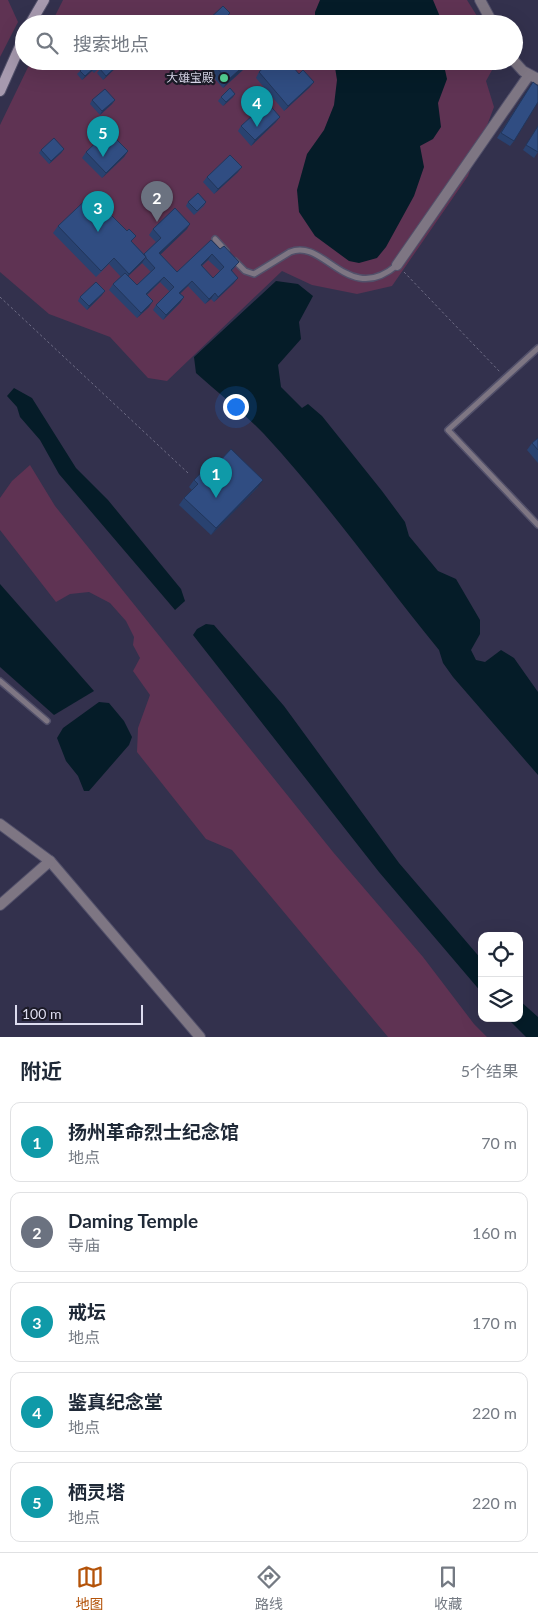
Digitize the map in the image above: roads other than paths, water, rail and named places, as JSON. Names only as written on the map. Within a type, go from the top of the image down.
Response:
[{"type":"street","points":[[35,15],[44,0]]},
{"type":"street","points":[[480,0],[489,15]]},
{"type":"street","points":[[0,91],[15,57]]},
{"type":"street","points":[[397,265],[533,77],[523,69]]},
{"type":"street","points":[[0,824],[50,860],[200,1037]]},
{"type":"street","points":[[0,905],[50,860]]},
{"type":"lane","points":[[214,239],[250,274],[257,273],[296,250],[318,255],[339,271],[351,276],[380,275],[397,265]]},
{"type":"lane","points":[[538,348],[448,430],[538,526]]},
{"type":"lane","points":[[0,681],[47,720]]},
{"type":"water","points":[[320,0],[433,0],[439,15],[315,15]]},
{"type":"water","points":[[335,70],[445,70],[447,79],[438,103],[441,127],[433,139],[420,146],[424,167],[414,196],[386,247],[377,258],[359,263],[349,261],[315,236],[299,212],[297,190],[307,154],[324,130],[334,105],[337,80]]},
{"type":"water","points":[[276,281],[298,284],[313,296],[299,322],[301,339],[278,365],[281,387],[302,408],[308,404],[322,416],[405,522],[409,536],[438,571],[456,579],[480,620],[480,634],[471,650],[476,660],[485,662],[501,650],[514,658],[538,692],[538,775],[453,677],[443,663],[439,650],[287,460],[256,426],[196,373],[194,357]]},
{"type":"water","points":[[14,388],[32,398],[76,468],[108,500],[181,589],[185,601],[175,610],[59,474],[40,440],[20,417],[17,407],[7,396]]},
{"type":"water","points":[[0,584],[94,691],[54,715],[0,667]]},
{"type":"water","points":[[206,624],[214,625],[284,706],[399,863],[478,955],[478,988],[379,872],[193,635],[197,629]]},
{"type":"water","points":[[99,702],[109,703],[124,721],[132,737],[129,745],[89,791],[84,791],[78,776],[66,761],[57,738],[63,728]]},
{"type":"water","points":[[523,1004],[538,1017],[538,1037],[526,1037],[511,1022],[523,1022]]},
{"type":"place","name":"大雄宝殿","points":[[224,78]]},
{"type":"place","name":"鉴真纪念堂","points":[[257,127]]},
{"type":"place","name":"栖灵塔","points":[[103,157]]},
{"type":"place","name":"Daming Temple","points":[[157,222]]},
{"type":"place","name":"戒坛","points":[[98,232]]},
{"type":"place","name":"扬州革命烈士纪念馆","points":[[216,498]]}]
